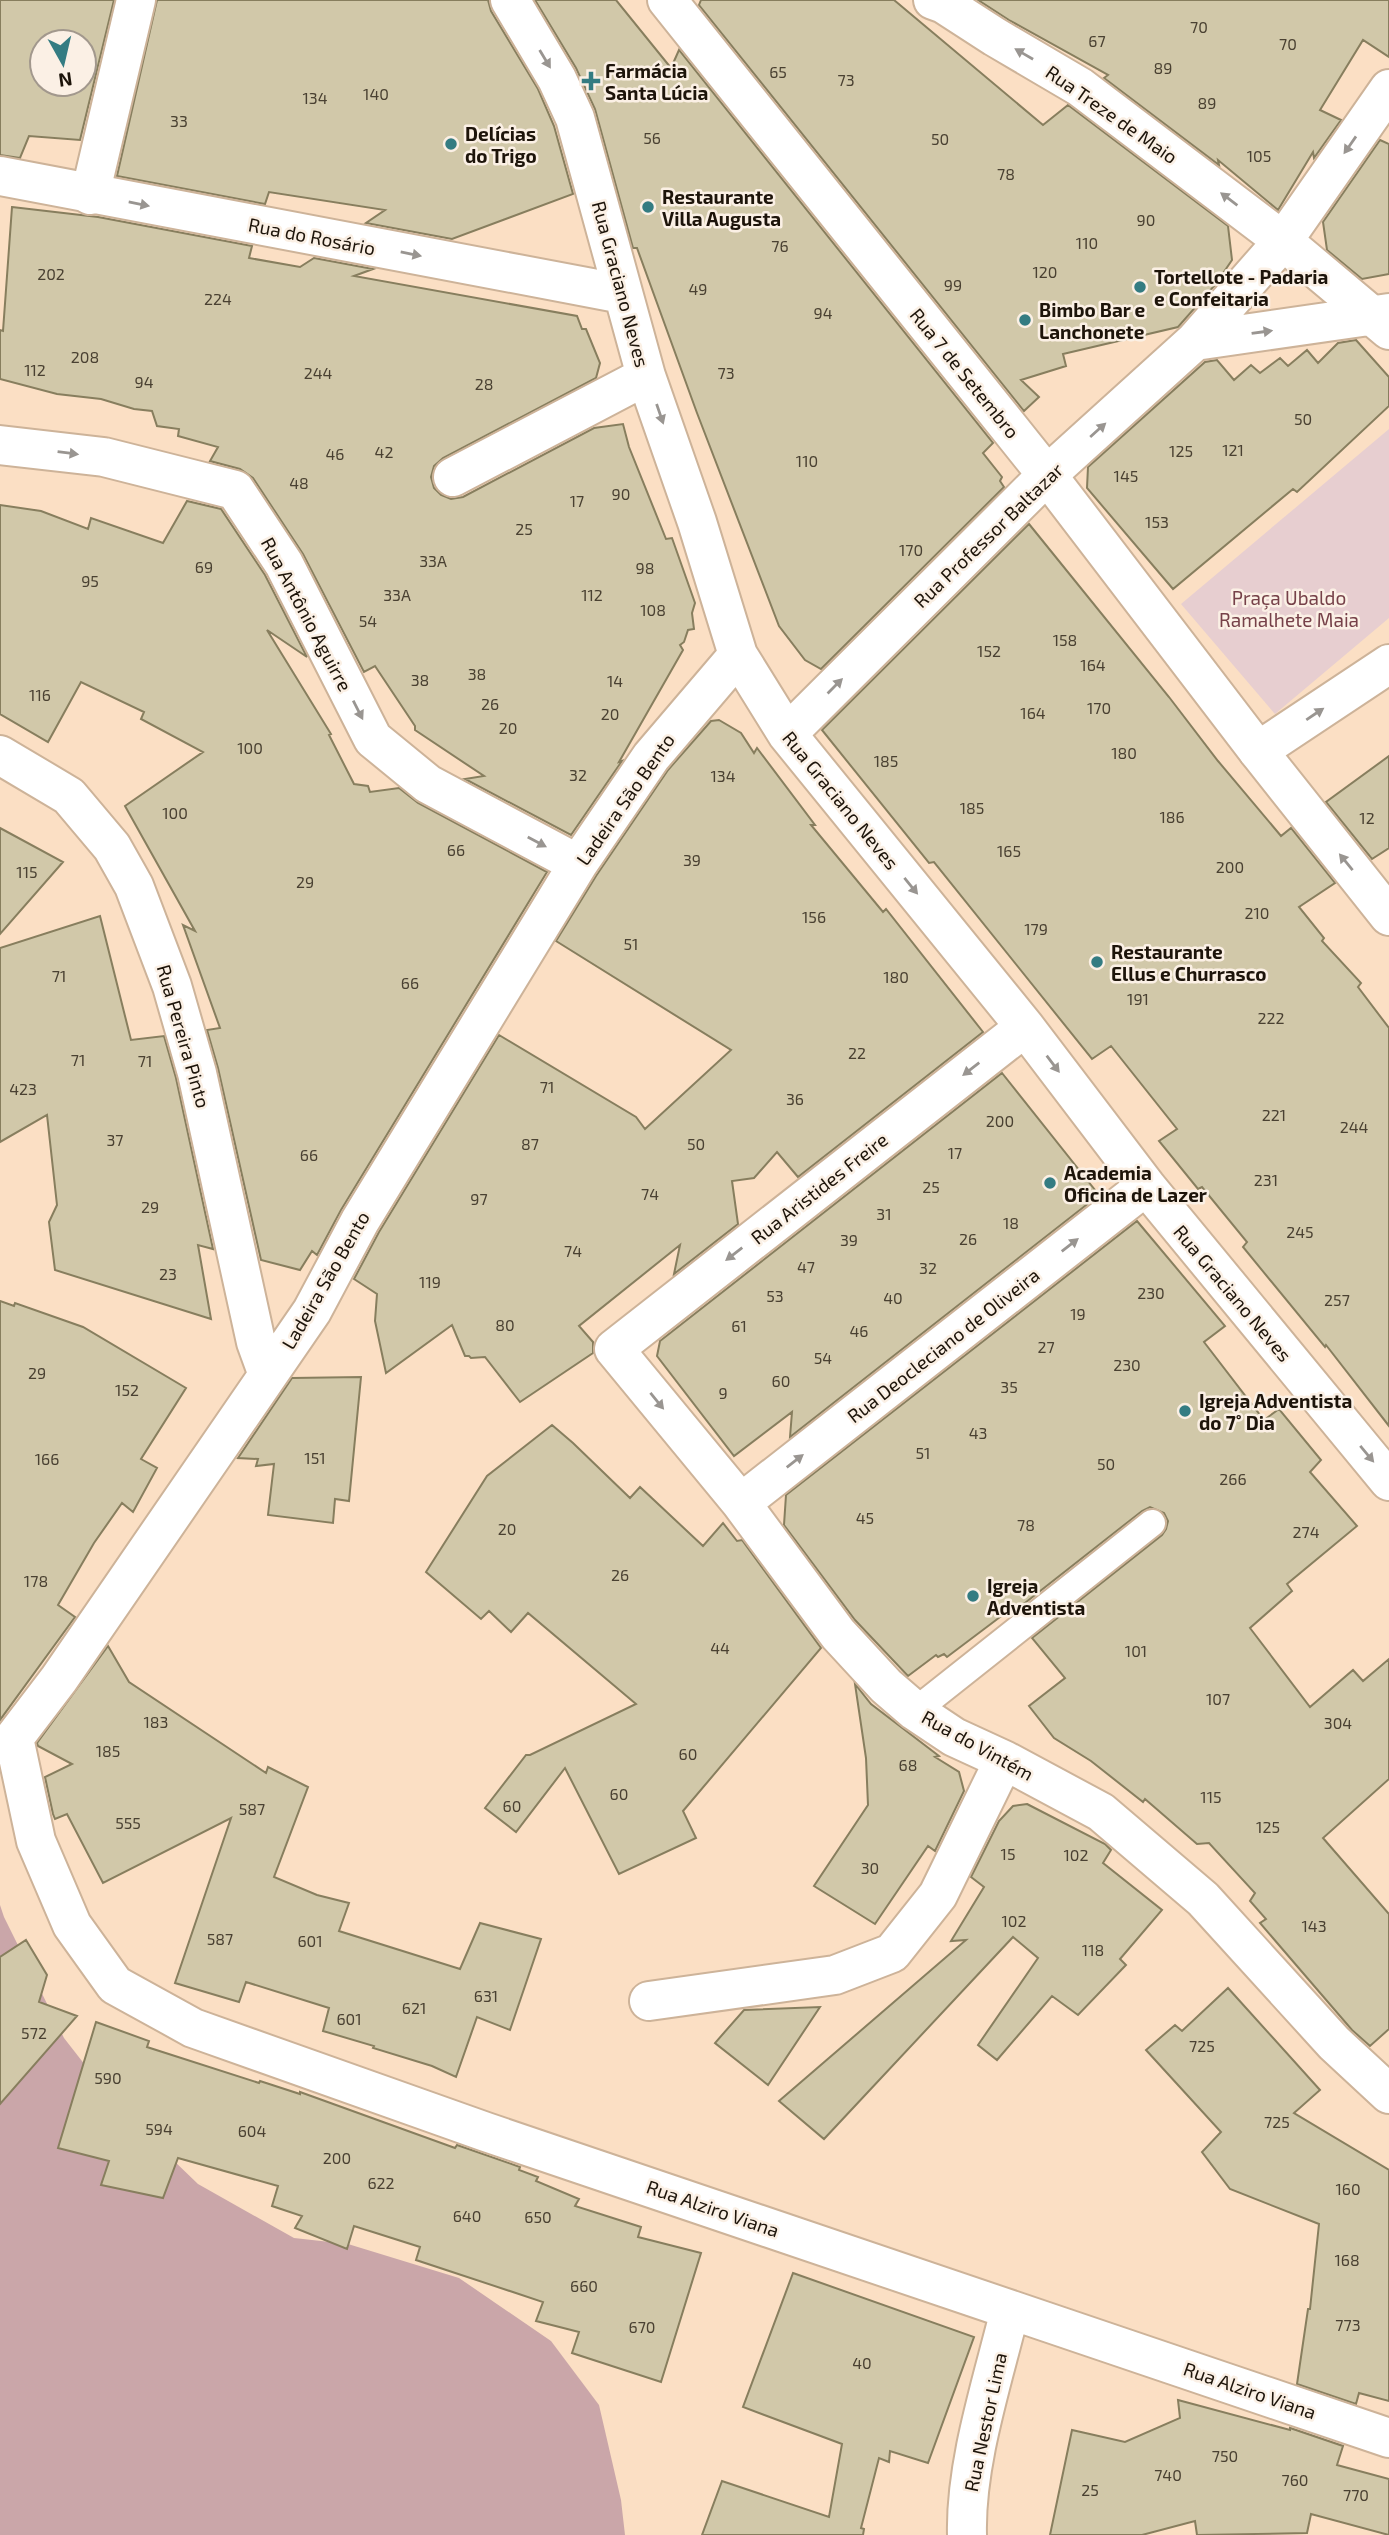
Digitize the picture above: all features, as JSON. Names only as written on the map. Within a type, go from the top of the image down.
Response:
[{"type":"street","points":[[90,195],[136,0]]},
{"type":"street","name":"Rua Graciano Neves","points":[[510,0],[557,79],[575,118],[646,376],[697,522],[738,655],[787,734],[1025,1027],[1146,1186],[1389,1481]]},
{"type":"street","name":"Rua 7 de Setembro","points":[[667,0],[1047,475],[1258,751],[1389,916]]},
{"type":"street","name":"Rua Treze de Maio","points":[[933,0],[944,4],[1080,87],[1283,240]]},
{"type":"street","name":"Rua Professor Baltazar","points":[[787,734],[1047,475],[1195,341],[1283,240],[1389,89]]},
{"type":"street","name":"Rua do Rosário","points":[[0,176],[624,294]]},
{"type":"street","points":[[1283,240],[1384,320]]},
{"type":"street","points":[[1195,341],[1384,320]]},
{"type":"street","points":[[453,477],[646,376]]},
{"type":"street","name":"Rua Antônio Aguirre","points":[[0,445],[104,457],[235,490],[284,564],[373,739],[428,783],[578,864]]},
{"type":"street","name":"Ladeira São Bento","points":[[72,1925],[36,1841],[14,1738],[59,1679],[312,1311],[360,1221],[578,864],[651,757],[738,655]]},
{"type":"street","points":[[1258,751],[1389,664]]},
{"type":"street","name":"Rua Pereira Pinto","points":[[0,755],[69,796],[112,847],[134,886],[172,986],[197,1073],[257,1342],[268,1375]]},
{"type":"street","name":"Rua Aristides Freire","points":[[614,1349],[1025,1027]]},
{"type":"street","name":"Rua Deocleciano de Oliveira","points":[[741,1503],[1146,1186]]},
{"type":"street","name":"Rua do Vintém","points":[[614,1349],[741,1503],[838,1634],[886,1686],[915,1711],[954,1737],[1004,1760],[1101,1812],[1203,1899],[1334,2043],[1389,2094]]},
{"type":"street","points":[[649,2001],[835,1975],[892,1953],[938,1895],[1004,1760]]},
{"type":"street","name":"Rua Alziro Viana","points":[[72,1925],[115,1985],[193,2028],[486,2132],[1389,2438]]},
{"type":"street","name":"Rua Nestor Lima","points":[[967,2535],[966,2508],[981,2428],[1010,2310]]},
{"type":"lane","points":[[915,1711],[1152,1523]]},
{"type":"green space","name":"Praça Ubaldo Ramalhete Maia","points":[[1389,429],[1389,618],[1275,714],[1181,604]]},
{"type":"shaded area","points":[[0,1905],[64,2038],[117,2106],[198,2184],[294,2238],[348,2244],[459,2278],[551,2341],[599,2405],[621,2500],[625,2535],[0,2535]]},
{"type":"building","points":[[0,0],[114,0],[98,66],[98,28],[28,28],[28,98],[90,98],[80,140],[29,136],[20,158],[0,155]]},
{"type":"building","points":[[157,0],[488,0],[491,11],[538,89],[554,126],[573,194],[452,239],[366,223],[385,210],[269,192],[265,204],[117,176]]},
{"type":"building","points":[[535,0],[616,0],[671,68],[679,50],[993,443],[983,453],[1002,477],[1000,481],[1004,487],[821,669],[805,660],[779,626],[637,248],[633,248],[595,109],[576,68]]},
{"type":"building","points":[[701,0],[894,0],[1043,125],[1068,105],[1228,226],[1232,260],[1215,285],[1178,327],[1063,354],[1066,366],[1021,380],[1039,397],[1024,411],[699,5]]},
{"type":"building","points":[[978,0],[1389,0],[1389,57],[1363,40],[1320,110],[1341,120],[1314,158],[1313,152],[1278,210],[1218,160],[1219,165],[1104,78],[1108,75]]},
{"type":"building","points":[[1380,140],[1389,144],[1389,274],[1362,279],[1327,250],[1323,222]]},
{"type":"building","points":[[12,207],[98,217],[252,246],[249,258],[300,267],[314,258],[373,269],[354,276],[577,316],[582,329],[586,329],[600,363],[596,378],[443,458],[434,466],[431,477],[434,488],[441,495],[451,499],[463,497],[594,428],[623,424],[629,447],[666,539],[672,538],[695,603],[692,613],[694,629],[688,630],[684,642],[680,645],[683,650],[619,762],[622,761],[571,835],[465,779],[484,776],[415,730],[415,726],[375,666],[364,672],[303,554],[253,478],[240,469],[210,461],[218,447],[178,436],[179,429],[157,426],[152,411],[134,409],[101,399],[57,394],[0,379],[0,330],[3,331]]},
{"type":"building","points":[[1356,340],[1389,377],[1389,406],[1297,492],[1293,489],[1173,589],[1087,488],[1088,467],[1205,362],[1217,360],[1234,380],[1251,365],[1260,373],[1280,358],[1288,366],[1307,350],[1318,363],[1338,343]]},
{"type":"building","points":[[187,501],[221,509],[265,575],[307,657],[267,630],[331,734],[329,735],[354,784],[368,786],[370,792],[399,788],[418,803],[547,872],[341,1210],[317,1255],[312,1251],[300,1270],[261,1260],[207,1030],[220,1028],[183,925],[195,931],[125,806],[203,752],[141,719],[144,712],[81,682],[48,742],[0,714],[0,505],[41,511],[88,529],[91,518],[163,543]]},
{"type":"building","points":[[1029,524],[1281,836],[1291,828],[1335,883],[1299,907],[1324,938],[1322,941],[1361,983],[1358,987],[1389,1028],[1389,1426],[1326,1345],[1325,1347],[1243,1247],[1247,1242],[1202,1187],[1198,1189],[1159,1141],[1177,1129],[1111,1046],[1092,1059],[934,862],[929,863],[822,730]]},
{"type":"building","points":[[719,720],[741,733],[754,753],[757,748],[815,825],[811,825],[883,912],[886,909],[983,1032],[798,1177],[777,1152],[754,1178],[732,1181],[738,1224],[674,1274],[680,1245],[579,1326],[593,1342],[593,1353],[520,1402],[485,1357],[465,1356],[452,1325],[386,1373],[375,1321],[377,1294],[354,1279],[379,1232],[499,1035],[636,1117],[645,1129],[731,1050],[556,941],[596,876],[668,770],[711,721]]},
{"type":"building","points":[[1389,756],[1389,848],[1372,859],[1326,802]]},
{"type":"building","points":[[0,828],[63,862],[0,934]]},
{"type":"building","points":[[100,916],[131,1040],[164,1036],[176,1078],[213,1249],[198,1245],[211,1319],[55,1270],[49,1222],[57,1205],[47,1115],[0,1142],[0,948]]},
{"type":"building","points":[[1002,1073],[1099,1195],[790,1437],[792,1412],[734,1456],[657,1356],[660,1341]]},
{"type":"building","points":[[1137,1221],[1225,1326],[1204,1342],[1264,1420],[1279,1409],[1321,1460],[1310,1472],[1357,1526],[1287,1584],[1292,1591],[1250,1628],[1310,1707],[1353,1670],[1363,1681],[1389,1659],[1389,1779],[1323,1838],[1389,1914],[1389,2029],[1370,2046],[1352,2030],[1260,1923],[1266,1919],[1250,1901],[1255,1893],[1209,1843],[1197,1844],[1145,1799],[1143,1802],[1091,1761],[1054,1738],[1029,1706],[1065,1678],[1032,1638],[1162,1535],[1168,1521],[1164,1513],[1150,1507],[1142,1511],[1011,1614],[1008,1611],[947,1657],[944,1654],[938,1657],[936,1655],[908,1676],[855,1620],[784,1525],[786,1495]]},
{"type":"building","points":[[0,1301],[14,1306],[15,1303],[83,1327],[186,1388],[141,1459],[157,1468],[133,1512],[122,1503],[94,1543],[58,1605],[75,1617],[0,1720]]},
{"type":"building","points":[[361,1377],[349,1501],[335,1499],[333,1523],[268,1515],[274,1464],[256,1466],[258,1459],[238,1458],[292,1378]]},
{"type":"building","points":[[552,1425],[630,1498],[640,1487],[703,1546],[723,1523],[737,1541],[742,1540],[821,1648],[683,1811],[696,1838],[619,1874],[565,1768],[516,1832],[485,1808],[526,1755],[636,1704],[528,1613],[511,1632],[489,1611],[481,1619],[426,1572],[487,1476]]},
{"type":"building","points":[[108,1646],[129,1682],[266,1773],[268,1767],[308,1787],[274,1877],[317,1895],[349,1903],[339,1931],[460,1969],[480,1923],[541,1939],[510,2030],[477,2017],[456,2077],[432,2066],[323,2031],[329,2008],[246,1982],[239,2002],[175,1983],[231,1818],[103,1883],[67,1814],[55,1819],[53,1814],[45,1777],[72,1764],[37,1743]]},
{"type":"building","points":[[855,1684],[871,1704],[939,1756],[935,1757],[959,1772],[964,1791],[935,1851],[928,1846],[875,1924],[814,1886],[868,1805],[866,1758]]},
{"type":"building","points":[[1027,1804],[1105,1844],[1111,1850],[1103,1863],[1162,1910],[1120,1959],[1126,1965],[1078,2015],[1052,1996],[997,2060],[978,2045],[1038,1958],[1013,1937],[824,2139],[779,2101],[966,1940],[951,1941],[984,1887],[971,1877],[999,1821],[1013,1806]]},
{"type":"building","points":[[26,1940],[47,1975],[39,2002],[77,2016],[0,2104],[0,1957]]},
{"type":"building","points":[[1228,1988],[1320,2090],[1294,2113],[1389,2170],[1389,2401],[1359,2393],[1356,2404],[1297,2384],[1310,2309],[1319,2224],[1230,2189],[1202,2152],[1221,2132],[1146,2050],[1175,2025],[1182,2031]]},
{"type":"building","points":[[820,2007],[768,2085],[715,2043],[744,2010]]},
{"type":"building","points":[[96,2022],[149,2041],[147,2047],[259,2083],[260,2081],[300,2092],[455,2148],[457,2145],[520,2167],[519,2170],[538,2177],[536,2181],[579,2199],[575,2206],[641,2227],[638,2237],[701,2253],[661,2382],[572,2353],[579,2332],[536,2321],[543,2302],[416,2260],[420,2247],[354,2226],[347,2249],[295,2228],[302,2216],[272,2206],[278,2186],[178,2158],[163,2198],[101,2185],[109,2161],[58,2148]]},
{"type":"building","points":[[793,2273],[974,2337],[928,2463],[890,2451],[889,2462],[879,2458],[861,2528],[864,2529],[863,2535],[702,2535],[722,2481],[829,2517],[842,2444],[743,2407]]},
{"type":"building","points":[[1178,2400],[1290,2428],[1343,2446],[1337,2465],[1389,2479],[1389,2535],[1311,2514],[1307,2533],[1197,2535],[1195,2521],[1142,2535],[1050,2535],[1072,2430],[1125,2442],[1180,2418]]},
{"type":"place","name":"Farmácia Santa Lúcia","points":[[591,81]]},
{"type":"place","name":"Delícias do Trigo","points":[[451,144]]},
{"type":"place","name":"Restaurante Villa Augusta","points":[[648,207]]},
{"type":"place","name":"Tortellote - Padaria e Confeitaria","points":[[1140,287]]},
{"type":"place","name":"Bimbo Bar e Lanchonete","points":[[1025,320]]},
{"type":"place","name":"Restaurante Ellus e Churrasco","points":[[1097,962]]},
{"type":"place","name":"Academia Oficina de Lazer","points":[[1050,1183]]},
{"type":"place","name":"Igreja Adventista do 7˚ Dia","points":[[1185,1411]]},
{"type":"place","name":"Igreja Adventista","points":[[973,1596]]}]
